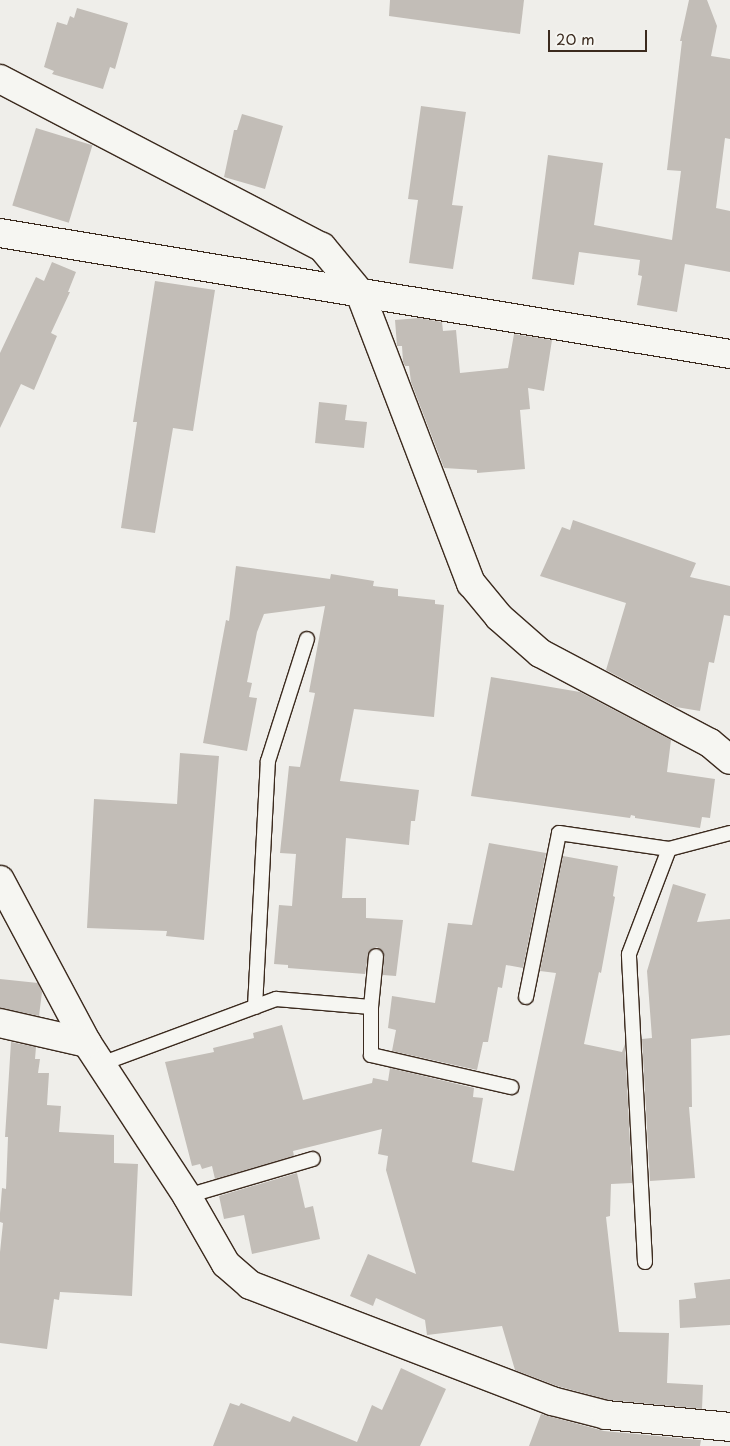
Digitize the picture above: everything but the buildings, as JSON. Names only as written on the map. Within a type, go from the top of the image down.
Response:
[{"type":"street","points":[[0,79],[322,247],[360,294],[471,583],[498,617],[540,653],[710,743],[730,760]]},
{"type":"street","points":[[0,232],[360,294],[730,354]]},
{"type":"street","points":[[0,880],[94,1053],[187,1196],[226,1264],[250,1285],[552,1401],[606,1415],[730,1427]]},
{"type":"street","points":[[0,1023],[94,1053]]},
{"type":"lane","points":[[255,1007],[268,761],[307,639]]},
{"type":"lane","points":[[526,997],[559,833],[669,849],[730,833]]},
{"type":"lane","points":[[645,1262],[629,954],[669,849]]},
{"type":"lane","points":[[376,956],[371,1007],[371,1055],[511,1087]]},
{"type":"lane","points":[[94,1053],[255,1007],[276,999],[371,1007]]},
{"type":"lane","points":[[187,1196],[314,1159]]}]
